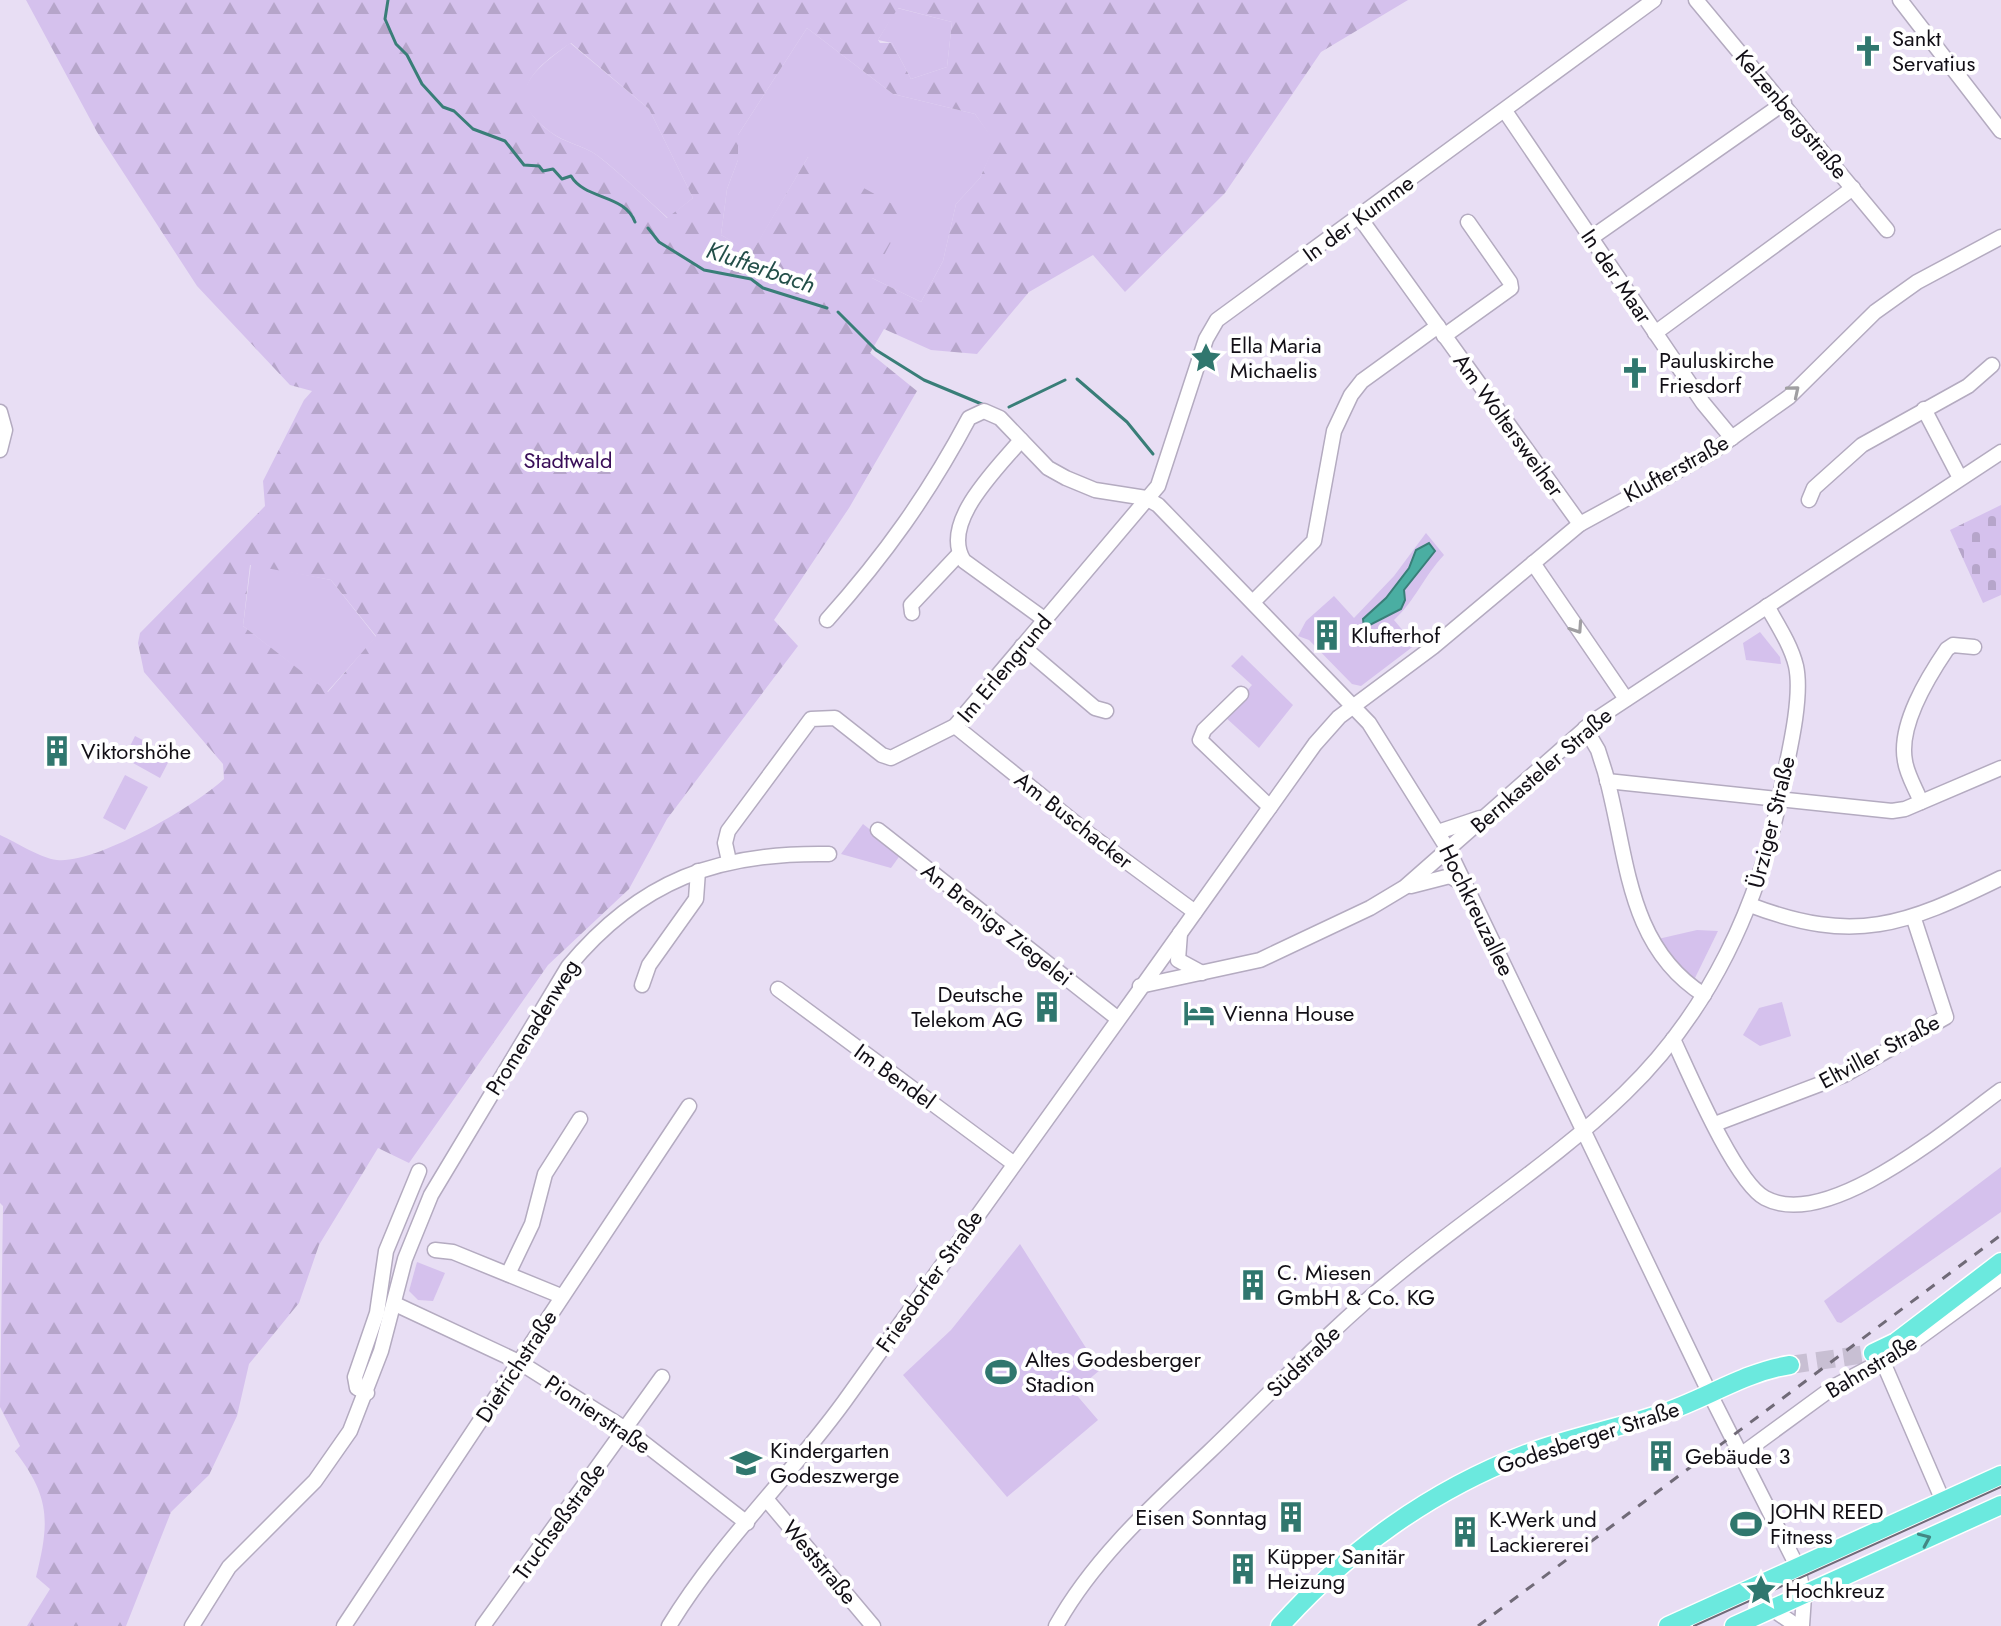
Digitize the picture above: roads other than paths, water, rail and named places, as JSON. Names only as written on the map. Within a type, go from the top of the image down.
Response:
[{"type":"main road","points":[[1878,1358],[2001,1262]]},
{"type":"main road","name":"Godesberger Straße","points":[[1280,1626],[1311,1592],[1353,1555],[1405,1516],[1488,1471],[1538,1450],[1711,1396],[1756,1373],[1790,1365]]},
{"type":"main road","points":[[1668,1626],[2001,1475]]},
{"type":"main road","points":[[1734,1626],[2001,1505]]},
{"type":"main road","points":[[1821,1557],[1814,1567],[1818,1579],[1830,1583]]},
{"type":"street","name":"In der Kumme","points":[[1146,498],[1158,486],[1211,327],[1226,312],[1360,218],[1654,0]]},
{"type":"street","name":"Kelzenbergstraße","points":[[1696,0],[1887,230]]},
{"type":"street","points":[[1900,0],[2001,131]]},
{"type":"street","points":[[1591,238],[1784,103]]},
{"type":"street","name":"In der Maar","points":[[1505,111],[1655,333],[1732,438]]},
{"type":"street","points":[[1655,333],[1853,188]]},
{"type":"street","name":"Am Woltersweiher","points":[[1360,218],[1580,524]]},
{"type":"street","points":[[1253,602],[1314,541],[1334,431],[1344,407],[1362,381],[1511,288],[1504,272],[1468,222]]},
{"type":"street","name":"Klufterstraße","points":[[1354,706],[1433,647],[1602,508],[1712,452],[1789,397],[1875,312],[1917,282],[2001,237]]},
{"type":"street","points":[[1809,500],[1814,488],[1862,445],[1968,386],[1992,365]]},
{"type":"street","points":[[1924,409],[1960,478]]},
{"type":"street","points":[[0,412],[5,435],[0,450]]},
{"type":"street","name":"Hochkreuzallee","points":[[827,620],[910,520],[969,418],[976,413],[997,415],[1048,468],[1079,485],[1146,498],[1158,505],[1354,706],[1369,723],[1449,851],[1711,1396],[1798,1568],[1804,1596],[1800,1626]]},
{"type":"street","points":[[1021,440],[965,512],[958,539],[959,554],[964,561],[1044,619]]},
{"type":"street","name":"Bernkasteler Straße","points":[[1140,986],[1205,974],[1274,954],[1405,887],[1585,728],[2001,452]]},
{"type":"street","name":"Im Erlengrund","points":[[729,861],[725,843],[728,831],[811,719],[835,718],[882,755],[891,758],[955,726],[1146,498]]},
{"type":"street","points":[[912,613],[911,605],[959,554]]},
{"type":"street","points":[[1533,563],[1626,699]]},
{"type":"street","name":"Ürziger Straße","points":[[1583,1130],[1623,1095],[1673,1039],[1704,995],[1750,905],[1780,800],[1797,673],[1767,606]]},
{"type":"street","points":[[1921,802],[1904,759],[1908,730],[1920,696],[1947,649],[1953,645],[1974,647]]},
{"type":"street","points":[[1022,646],[1095,708],[1106,711]]},
{"type":"street","points":[[1241,694],[1204,730],[1200,740],[1270,807]]},
{"type":"street","name":"Friesdorfer Straße","points":[[669,1626],[692,1588],[767,1500],[843,1403],[1315,744],[1354,706]]},
{"type":"street","name":"Am Buschacker","points":[[955,726],[1089,834],[1195,912]]},
{"type":"street","points":[[1585,728],[1598,750],[1645,929],[1676,976],[1704,995]]},
{"type":"street","points":[[1607,781],[1892,811],[2001,768]]},
{"type":"street","points":[[1438,832],[1488,815]]},
{"type":"street","name":"An Brenigs Ziegelei","points":[[878,830],[1117,1018]]},
{"type":"street","name":"Promenadenweg","points":[[192,1626],[229,1567],[331,1460],[350,1431],[367,1393],[416,1229],[438,1183],[568,967],[596,933],[618,915],[698,871],[729,861],[772,854],[829,854]]},
{"type":"street","points":[[642,985],[649,965],[696,899],[698,871]]},
{"type":"street","points":[[1405,887],[1450,876],[1466,886]]},
{"type":"street","points":[[1750,905],[1792,919],[1852,927],[1914,919],[2001,878]]},
{"type":"street","name":"Eltviller Straße","points":[[1715,1124],[1844,1075],[1946,1017],[1914,919]]},
{"type":"street","points":[[1181,929],[1178,960],[1191,970],[1205,974]]},
{"type":"street","name":"Im Bendel","points":[[778,989],[1013,1163]]},
{"type":"street","points":[[1673,1039],[1715,1124],[1753,1188],[1765,1198],[1786,1204],[1809,1205],[1832,1198],[1872,1178],[2001,1090]]},
{"type":"street","name":"Dietrichstraße","points":[[344,1626],[689,1106]]},
{"type":"street","points":[[508,1274],[532,1224],[541,1183],[580,1119]]},
{"type":"street","name":"Südstraße","points":[[1056,1626],[1072,1597],[1129,1531],[1334,1332],[1400,1272],[1583,1130]]},
{"type":"street","points":[[367,1393],[357,1388],[355,1377],[377,1313],[386,1251],[419,1171]]},
{"type":"street","points":[[399,1222],[416,1229]]},
{"type":"street","points":[[435,1250],[453,1252],[561,1296]]},
{"type":"street","name":"Bahnstraße","points":[[1742,1454],[1852,1375],[2001,1278]]},
{"type":"street","name":"Pionierstraße","points":[[395,1304],[519,1362],[627,1430],[747,1523]]},
{"type":"street","points":[[1878,1358],[1943,1501]]},
{"type":"street","name":"Truchseßstraße","points":[[483,1626],[627,1430],[662,1377]]},
{"type":"street","name":"Weststraße","points":[[767,1500],[873,1626]]},
{"type":"street","name":"Godesberger Straße","points":[[1287,1626],[1311,1592]]},
{"type":"street","points":[[1772,1609],[1800,1626]]},
{"type":"waterway","name":"Klufterbach","points":[[388,0],[385,19],[396,44],[407,55],[422,84],[443,107],[454,111],[473,129],[505,141],[524,165],[539,166],[543,171],[553,169],[562,179],[571,176],[577,184],[623,206],[635,222]]},
{"type":"waterway","name":"Klufterbach","points":[[648,228],[659,242],[704,270],[751,279],[763,288],[827,308]]},
{"type":"waterway","name":"Klufterbach","points":[[838,312],[876,350],[924,380],[984,405]]},
{"type":"waterway","name":"Klufterbach","points":[[1077,379],[1127,422],[1153,454]]},
{"type":"waterway","name":"Klufterbach","points":[[1009,407],[1065,380]]},
{"type":"tunnel","points":[[1790,1365],[1873,1353]]},
{"type":"tram line","points":[[1694,1626],[2001,1487]]},
{"type":"railway","points":[[1478,1626],[2001,1235]]},
{"type":"place","name":"Sankt Servatius","points":[[1868,51]]},
{"type":"place","name":"Ella Maria Michaelis","points":[[1206,358]]},
{"type":"place","name":"Pauluskirche Friesdorf","points":[[1635,373]]},
{"type":"place","name":"Klufterhof","points":[[1327,635]]},
{"type":"place","name":"Viktorshöhe","points":[[57,751]]},
{"type":"place","name":"Deutsche Telekom AG","points":[[1047,1007]]},
{"type":"place","name":"Vienna House","points":[[1199,1013]]},
{"type":"place","name":"C. Miesen GmbH & Co. KG","points":[[1253,1285]]},
{"type":"place","name":"Altes Godesberger Stadion","points":[[1001,1372]]},
{"type":"place","name":"Gebäude 3","points":[[1661,1456]]},
{"type":"place","name":"Kindergarten Godeszwerge","points":[[746,1463]]},
{"type":"place","name":"Eisen Sonntag","points":[[1291,1517]]},
{"type":"place","name":"JOHN REED Fitness","points":[[1746,1524]]},
{"type":"place","name":"K-Werk und Lackiererei","points":[[1465,1532]]},
{"type":"place","name":"Küpper Sanitär Heizung","points":[[1243,1569]]},
{"type":"place","name":"Hochkreuz","points":[[1761,1590]]},
{"type":"park label","name":"Stadtwald","points":[[568,460]]}]
